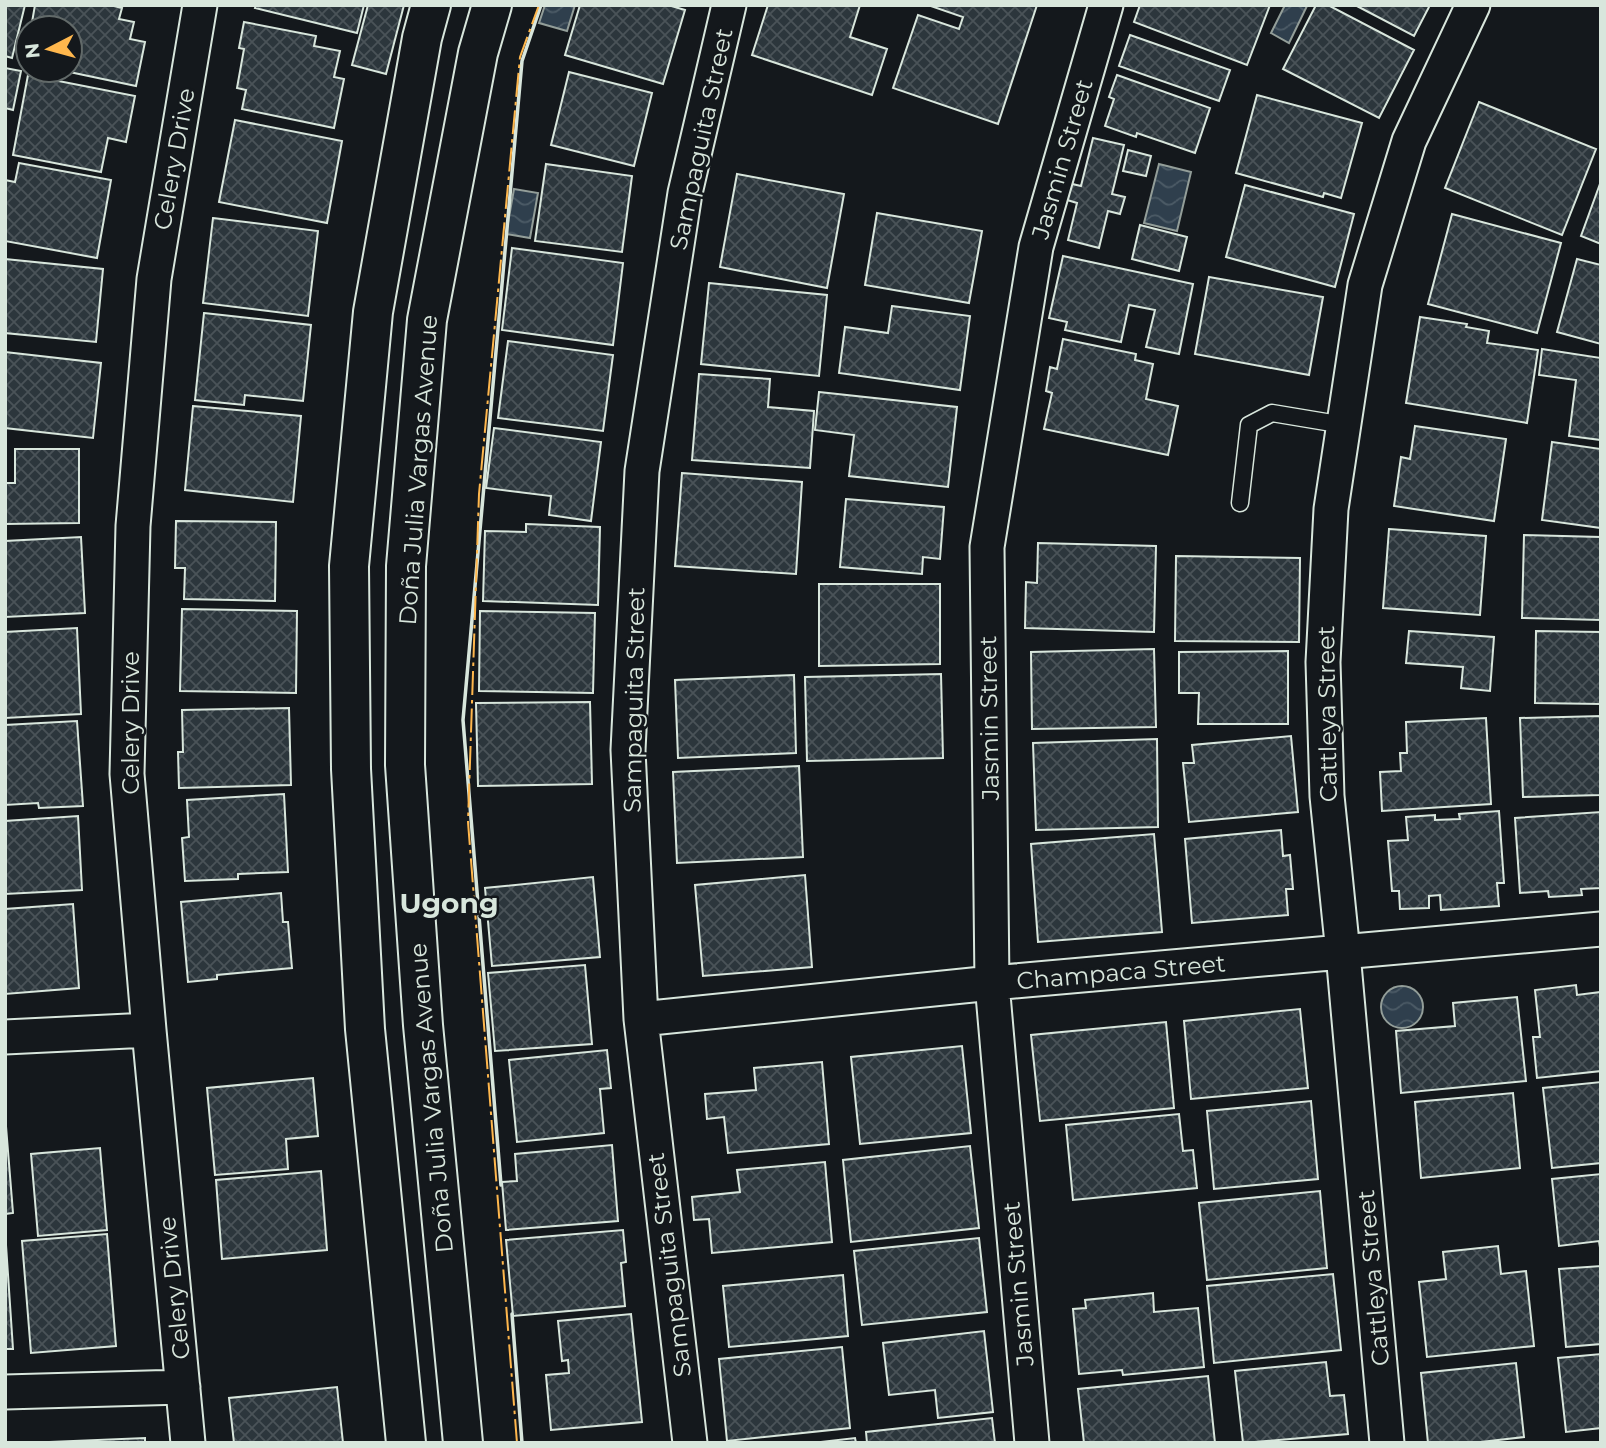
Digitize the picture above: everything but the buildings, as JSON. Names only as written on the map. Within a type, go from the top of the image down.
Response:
[{"type":"main road","points":[[406,1443],[365,1029],[351,769],[349,566],[373,312],[422,38],[431,5]]},
{"type":"main road","name":"Doña Julia Vargas Avenue","points":[[463,1443],[423,1025],[406,779],[406,566],[427,320],[478,53],[492,5]]},
{"type":"street","name":"Celery Drive","points":[[188,1443],[127,774],[133,526],[154,279],[200,5]]},
{"type":"street","name":"Sampaguita Street","points":[[690,1443],[641,1020],[628,750],[642,471],[685,193],[729,5]]},
{"type":"street","name":"Jasmin Street","points":[[1032,1443],[992,983],[987,547],[1036,247],[1106,5]]},
{"type":"street","name":"Cattleya Street","points":[[1387,1443],[1327,796],[1323,662],[1331,509],[1365,285],[1405,154],[1473,5]]},
{"type":"street","name":"Champaca Street","points":[[641,1020],[992,983],[1601,929]]},
{"type":"street","points":[[5,1037],[149,1030]]},
{"type":"street","points":[[5,1392],[183,1387]]},
{"type":"lane","points":[[1240,503],[1249,425],[1272,414],[1344,425]]},
{"type":"water","points":[[545,5],[575,5],[567,31],[539,23]]},
{"type":"water","points":[[1285,5],[1307,6],[1289,43],[1271,33]]},
{"type":"water","points":[[1159,164],[1191,172],[1177,231],[1144,223]]},
{"type":"water","points":[[514,189],[538,193],[530,238],[506,234]]},
{"type":"water","points":[[1402,986],[1417,992],[1423,1007],[1417,1022],[1402,1028],[1387,1022],[1381,1007],[1387,992]]},
{"type":"wall","points":[[501,1185],[463,720],[522,61],[541,5]]},
{"type":"wall","points":[[512,1314],[522,1443]]},
{"type":"power","points":[[517,1443],[468,822],[479,494],[520,57],[539,5]]},
{"type":"district","name":"Ugong","points":[[449,903]]}]
